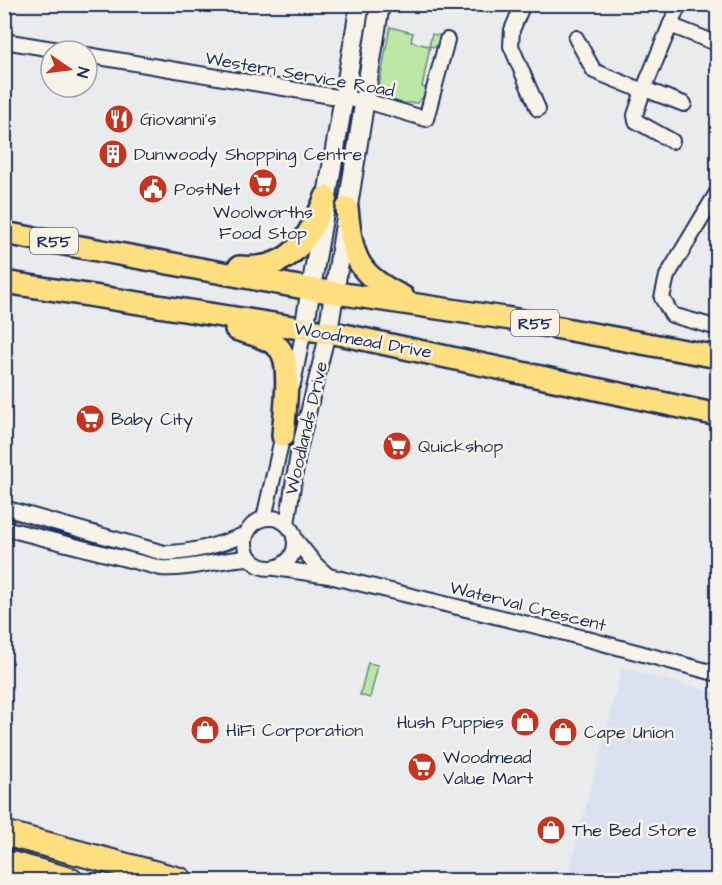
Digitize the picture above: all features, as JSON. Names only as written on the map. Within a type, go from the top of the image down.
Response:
[{"type":"highway","points":[[4,833],[180,880]]},
{"type":"highway","points":[[4,862],[70,880]]},
{"type":"main road","points":[[304,328],[360,4]]},
{"type":"main road","points":[[328,332],[380,4]]},
{"type":"main road","points":[[158,259],[245,268],[275,263],[290,256],[313,231],[326,197]]},
{"type":"main road","points":[[347,208],[353,250],[360,265],[376,284],[423,307]]},
{"type":"main road","name":"R55","points":[[4,233],[158,259],[310,289],[511,319],[717,357]]},
{"type":"main road","name":"Woodmead Drive","points":[[4,282],[328,332],[518,370],[717,415]]},
{"type":"main road","points":[[167,308],[261,337],[279,348],[286,366],[283,436]]},
{"type":"street","points":[[523,4],[512,30],[512,46],[538,110]]},
{"type":"street","points":[[672,141],[636,122],[635,115],[679,4]]},
{"type":"street","points":[[670,25],[717,44]]},
{"type":"street","points":[[576,38],[594,71],[684,104]]},
{"type":"street","name":"Western Service Road","points":[[99,57],[344,98],[426,118],[447,40]]},
{"type":"street","points":[[4,41],[39,47]]},
{"type":"street","points":[[717,191],[666,276],[662,298],[672,315],[717,328]]},
{"type":"street","name":"Woodlands Drive","points":[[264,518],[304,328]]},
{"type":"street","name":"Woodlands Drive","points":[[287,524],[298,454],[328,332]]},
{"type":"street","points":[[4,508],[164,553],[204,548],[246,534]]},
{"type":"street","points":[[294,538],[292,554],[287,561],[275,568],[263,568],[249,558],[244,542],[246,534],[256,521],[272,518],[287,524],[294,538],[316,565],[329,576]]},
{"type":"street","points":[[4,528],[161,568],[186,568],[230,559],[249,558]]},
{"type":"street","name":"Waterval Crescent","points":[[275,568],[329,576],[565,633],[717,674]]},
{"type":"shaded area","points":[[622,668],[717,693],[717,880],[567,880]]},
{"type":"green space","points":[[390,27],[413,33],[411,42],[429,46],[432,34],[443,36],[440,48],[430,46],[422,87],[431,89],[417,103],[391,103],[378,92]]},
{"type":"green space","points":[[368,663],[378,665],[370,698],[360,695]]},
{"type":"place","name":"Giovanni's","points":[[119,119]]},
{"type":"place","name":"Dunwoody Shopping Centre","points":[[113,154]]},
{"type":"place","name":"Woolworths Food Stop","points":[[263,183]]},
{"type":"place","name":"PostNet","points":[[153,189]]},
{"type":"place","name":"Baby City","points":[[90,419]]},
{"type":"place","name":"Quickshop","points":[[397,446]]},
{"type":"place","name":"Hush Puppies","points":[[525,722]]},
{"type":"place","name":"HiFi Corporation","points":[[205,730]]},
{"type":"place","name":"Cape Union","points":[[563,732]]},
{"type":"place","name":"Woodmead Value Mart","points":[[422,767]]},
{"type":"place","name":"The Bed Store","points":[[551,830]]}]
